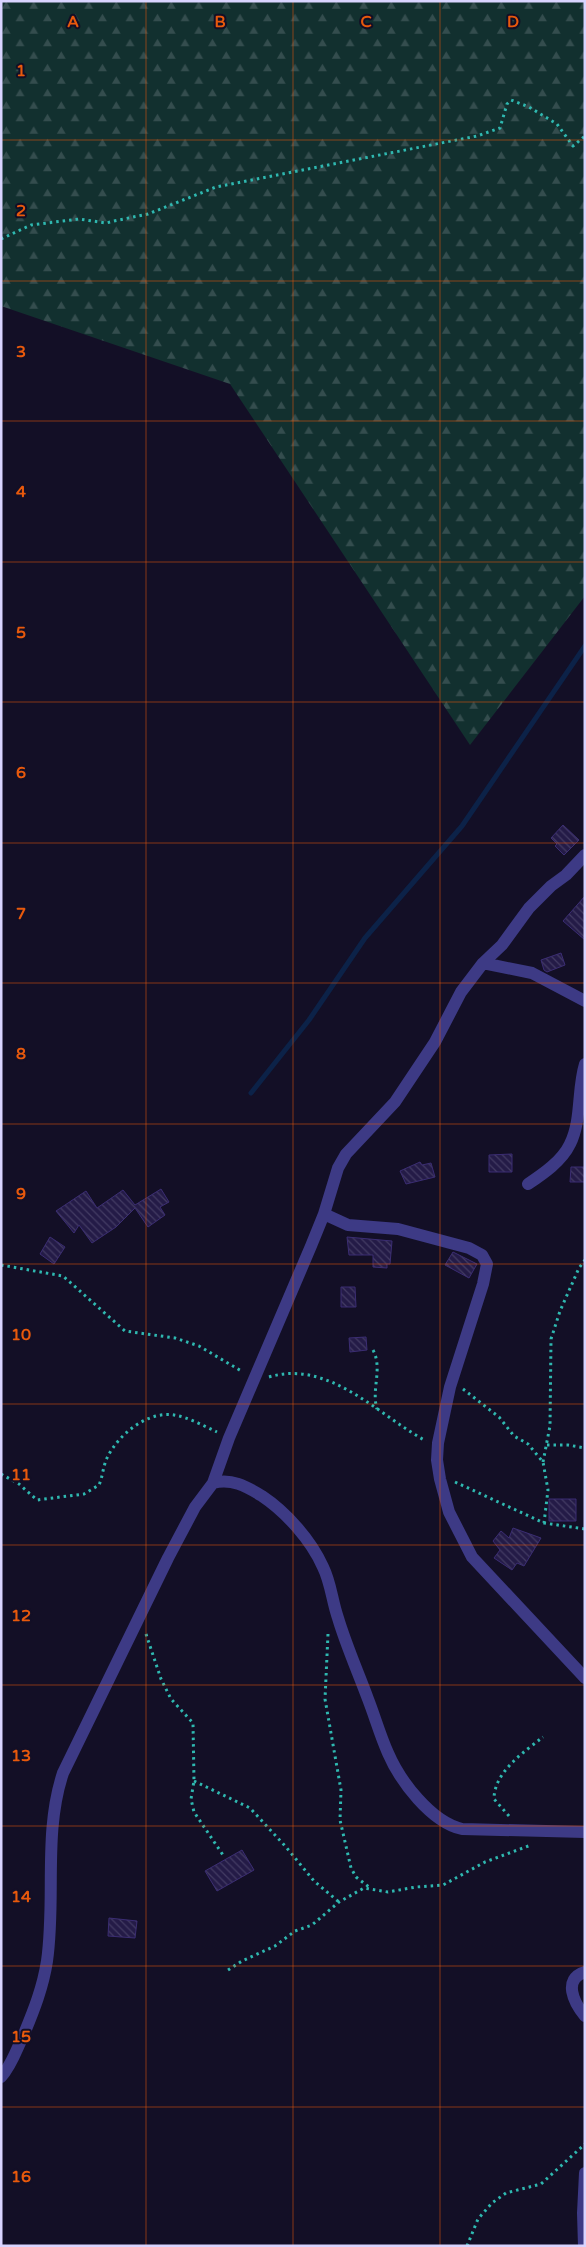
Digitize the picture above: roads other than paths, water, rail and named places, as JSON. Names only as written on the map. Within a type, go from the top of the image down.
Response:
[{"type":"street","points":[[1,2077],[12,2060],[33,2013],[44,1977],[48,1952],[51,1861],[56,1792],[71,1754],[140,1615],[195,1507],[213,1483],[229,1438],[324,1214],[333,1181],[346,1154],[395,1102],[435,1042],[461,992],[483,963],[502,945],[528,908],[551,886],[566,875],[585,855]]},
{"type":"street","points":[[483,963],[532,973],[585,1001]]},
{"type":"street","points":[[528,1184],[554,1164],[570,1146],[577,1120],[582,1074],[585,1064]]},
{"type":"street","points":[[324,1214],[348,1225],[398,1229],[469,1248],[482,1255],[487,1264],[483,1284],[452,1379],[438,1447],[439,1473],[449,1512],[472,1557],[585,1678]]},
{"type":"street","points":[[213,1483],[222,1481],[234,1482],[255,1492],[273,1504],[310,1546],[322,1565],[330,1584],[337,1617],[388,1753],[407,1785],[426,1807],[437,1817],[456,1828],[585,1832]]},
{"type":"street","points":[[585,1972],[576,1976],[572,1982],[571,1989],[574,2000],[585,2016]]},
{"type":"street","points":[[584,2246],[582,2213],[585,2173]]},
{"type":"waterway","points":[[251,1093],[309,1020],[365,938],[462,826],[585,646]]}]
